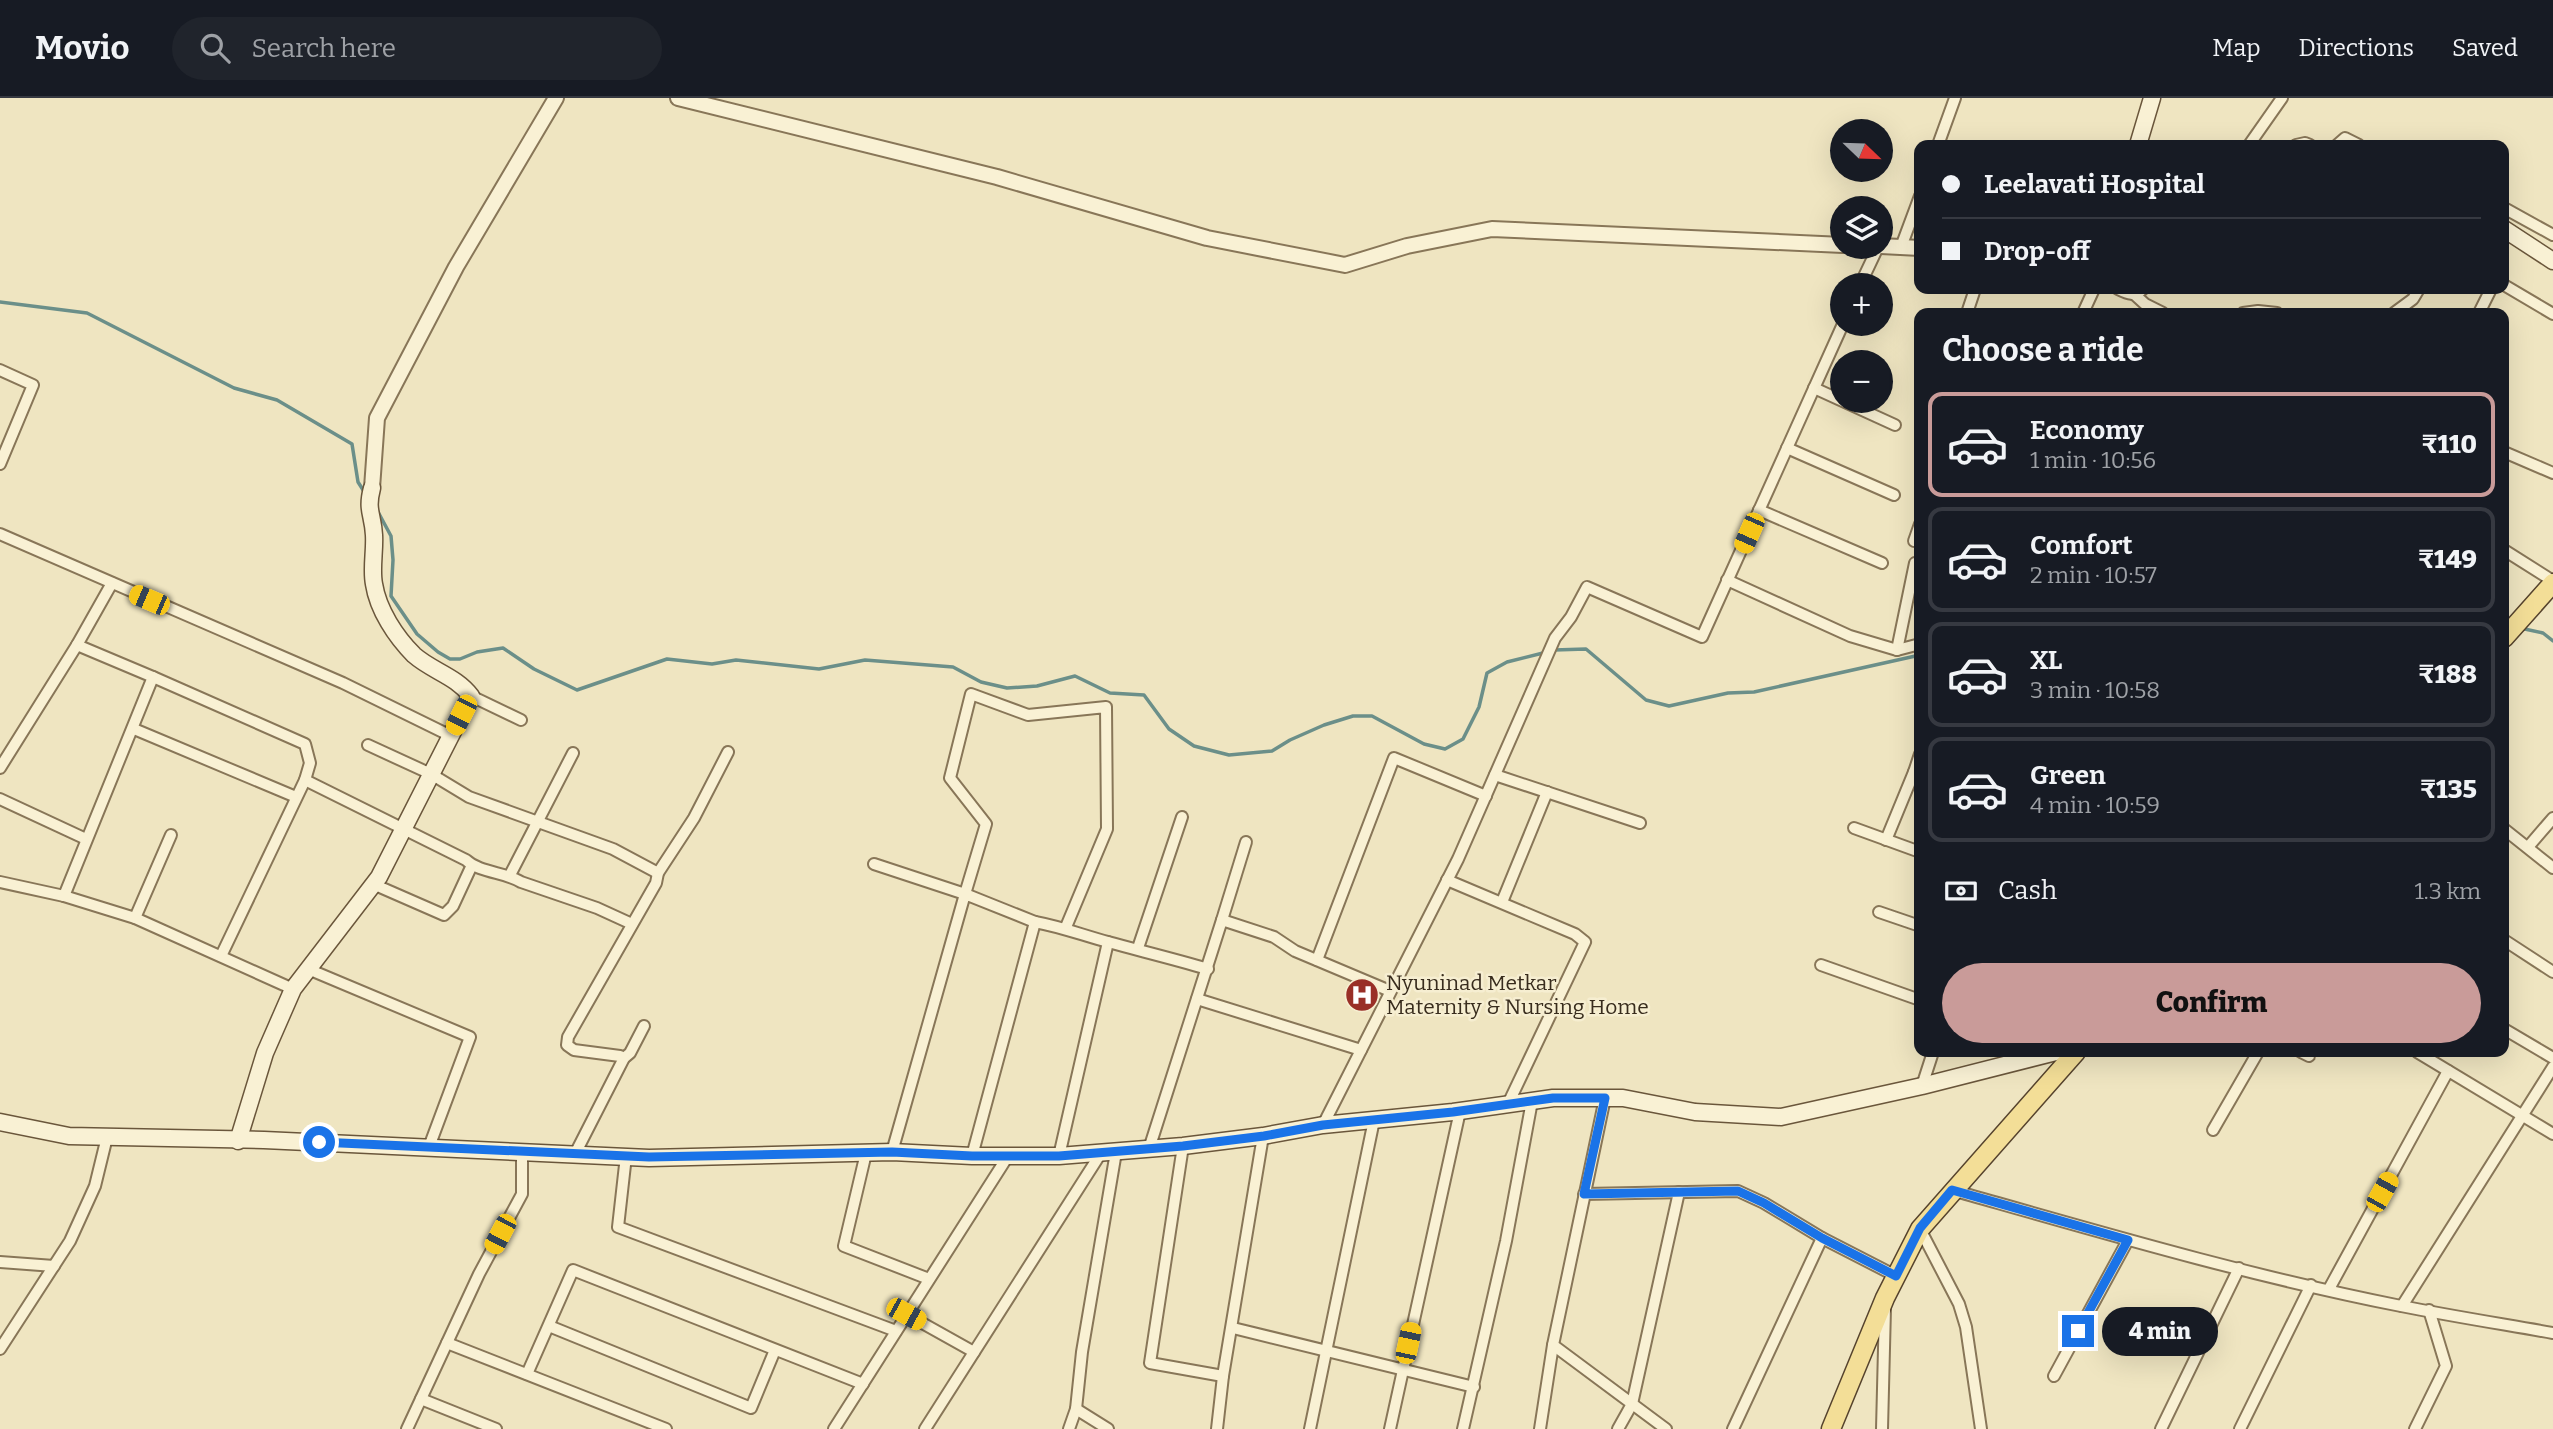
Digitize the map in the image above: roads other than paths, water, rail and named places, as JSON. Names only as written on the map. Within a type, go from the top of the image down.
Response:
[{"type":"main road","points":[[2139,140],[2152,98]]},
{"type":"main road","points":[[2509,232],[2553,261]]},
{"type":"main road","points":[[238,1141],[265,1053],[293,989],[373,884],[471,696],[463,684],[415,655],[392,628],[378,600],[373,582],[375,545],[370,495]]},
{"type":"main road","points":[[2509,632],[2553,582]]},
{"type":"main road","points":[[0,1122],[69,1136],[264,1140],[626,1156],[892,1152],[1059,1156],[1183,1146],[1264,1136],[1323,1125],[1553,1098],[1623,1098],[1695,1112],[1781,1117],[2036,1057]]},
{"type":"main road","points":[[1831,1429],[1885,1298],[1920,1228],[2072,1057]]},
{"type":"street","points":[[678,98],[997,177],[1208,238],[1345,265],[1407,246],[1492,229],[1830,244]]},
{"type":"street","points":[[1940,140],[1955,98]]},
{"type":"street","points":[[2253,140],[2282,98]]},
{"type":"street","points":[[370,495],[377,418],[456,267],[550,100]]},
{"type":"street","points":[[2509,211],[2553,234]]},
{"type":"street","points":[[1901,247],[1914,212]]},
{"type":"street","points":[[1893,247],[1914,248]]},
{"type":"street","points":[[2509,288],[2553,314]]},
{"type":"street","points":[[2140,294],[2145,304],[2153,308]]},
{"type":"street","points":[[2401,308],[2416,294]]},
{"type":"street","points":[[1323,1125],[1447,880],[1555,638],[1571,617],[1587,587],[1702,637],[1838,336]]},
{"type":"street","points":[[0,370],[33,385],[0,463]]},
{"type":"street","points":[[1814,388],[1895,425]]},
{"type":"street","points":[[1787,447],[1894,495]]},
{"type":"street","points":[[2509,454],[2553,473]]},
{"type":"street","points":[[1759,510],[1882,563]]},
{"type":"street","points":[[0,534],[343,683],[451,736]]},
{"type":"street","points":[[2509,553],[2553,582]]},
{"type":"street","points":[[1896,650],[1914,563]]},
{"type":"street","points":[[1727,580],[1850,636],[1896,650],[1914,646]]},
{"type":"street","points":[[0,768],[77,645],[112,583]]},
{"type":"street","points":[[77,645],[305,744],[310,763],[305,780],[220,956]]},
{"type":"street","points":[[64,896],[153,677]]},
{"type":"street","points":[[892,1152],[986,824],[950,778],[971,694],[1028,715],[1106,707],[1107,829],[1066,928]]},
{"type":"street","points":[[471,696],[521,720]]},
{"type":"street","points":[[134,729],[296,797]]},
{"type":"street","points":[[368,745],[431,774],[469,797],[613,849],[658,873]]},
{"type":"street","points":[[624,1058],[574,1050],[567,1045],[568,1037],[656,883],[658,873],[694,818],[728,752]]},
{"type":"street","points":[[510,875],[573,753]]},
{"type":"street","points":[[1317,960],[1394,758],[1486,796]]},
{"type":"street","points":[[1495,775],[1640,823]]},
{"type":"street","points":[[1886,840],[1914,779]]},
{"type":"street","points":[[305,780],[404,827],[472,865],[510,875],[521,882],[597,908],[632,924]]},
{"type":"street","points":[[1502,902],[1547,792]]},
{"type":"street","points":[[0,799],[86,839]]},
{"type":"street","points":[[1138,948],[1182,817]]},
{"type":"street","points":[[2528,848],[2553,818]]},
{"type":"street","points":[[1854,828],[1914,850]]},
{"type":"street","points":[[2509,833],[2553,868]]},
{"type":"street","points":[[135,918],[171,835]]},
{"type":"street","points":[[1149,1149],[1246,842]]},
{"type":"street","points":[[874,864],[965,894],[1035,922],[1066,928],[1208,969]]},
{"type":"street","points":[[373,884],[444,915],[453,906],[472,865]]},
{"type":"street","points":[[1447,880],[1574,934],[1585,942],[1508,1104]]},
{"type":"street","points":[[0,882],[64,896],[135,918],[293,989]]},
{"type":"street","points":[[1879,912],[1914,924]]},
{"type":"street","points":[[1222,920],[1274,937],[1295,951],[1390,991]]},
{"type":"street","points":[[972,1156],[1035,922]]},
{"type":"street","points":[[1059,1156],[1108,942]]},
{"type":"street","points":[[2509,943],[2553,972]]},
{"type":"street","points":[[1821,965],[1914,998]]},
{"type":"street","points":[[308,969],[470,1037],[429,1147]]},
{"type":"street","points":[[1197,999],[1360,1050]]},
{"type":"street","points":[[575,1154],[624,1058],[630,1053],[645,1026]]},
{"type":"street","points":[[2509,1031],[2553,1058]]},
{"type":"street","points":[[1922,1086],[1931,1057]]},
{"type":"street","points":[[2213,1130],[2255,1057]]},
{"type":"street","points":[[2425,1057],[2553,1134]]},
{"type":"street","points":[[2402,1306],[2553,1067]]},
{"type":"street","points":[[2329,1289],[2448,1071]]},
{"type":"street","points":[[1540,1429],[1553,1345],[1605,1098]]},
{"type":"street","points":[[1463,1429],[1506,1241],[1532,1101]]},
{"type":"street","points":[[1390,1429],[1460,1111]]},
{"type":"street","points":[[1310,1429],[1374,1120]]},
{"type":"street","points":[[1217,1429],[1223,1376],[1264,1136]]},
{"type":"street","points":[[0,1349],[70,1241],[95,1186],[107,1137]]},
{"type":"street","points":[[1183,1146],[1150,1363],[1223,1376]]},
{"type":"street","points":[[407,1429],[479,1274],[522,1194],[522,1152]]},
{"type":"street","points":[[925,1429],[1108,1152]]},
{"type":"street","points":[[1069,1429],[1076,1409],[1108,1152]]},
{"type":"street","points":[[866,1153],[844,1246],[929,1279]]},
{"type":"street","points":[[626,1156],[618,1227],[896,1331]]},
{"type":"street","points":[[834,1429],[1008,1156]]},
{"type":"street","points":[[1952,1190],[2239,1268],[2402,1306],[2553,1333]]},
{"type":"street","points":[[1584,1194],[1738,1191],[1896,1276]]},
{"type":"street","points":[[1618,1429],[1632,1404],[1679,1192]]},
{"type":"street","points":[[1920,1228],[1959,1304],[1969,1339],[1981,1429]]},
{"type":"street","points":[[1733,1429],[1822,1238]]},
{"type":"street","points":[[2054,1376],[2128,1240]]},
{"type":"street","points":[[0,1262],[54,1266]]},
{"type":"street","points":[[2161,1429],[2239,1268]]},
{"type":"street","points":[[527,1374],[573,1270],[863,1384]]},
{"type":"street","points":[[2240,1429],[2311,1285]]},
{"type":"street","points":[[1882,1429],[1885,1298]]},
{"type":"street","points":[[2415,1429],[2446,1366],[2429,1310]]},
{"type":"street","points":[[906,1314],[974,1352]]},
{"type":"street","points":[[549,1326],[751,1408],[775,1350]]},
{"type":"street","points":[[1233,1328],[1474,1387]]},
{"type":"street","points":[[447,1343],[666,1429]]},
{"type":"street","points":[[1553,1345],[1666,1429]]},
{"type":"street","points":[[421,1399],[496,1429]]},
{"type":"street","points":[[1076,1409],[1108,1429]]},
{"type":"waterway","points":[[0,302],[87,313],[234,388],[277,400],[352,444],[358,482],[365,493]]},
{"type":"waterway","points":[[377,510],[391,536],[391,596],[417,634],[450,659],[503,648],[534,669],[577,690],[667,659],[712,664],[736,660],[819,669],[865,660],[953,667],[981,682],[1007,688],[1037,686],[1075,676],[1110,693],[1144,695],[1169,729],[1194,746],[1229,755],[1272,751],[1324,725],[1353,716],[1372,716],[1424,744],[1445,749],[1463,739],[1479,707],[1487,673],[1507,662],[1547,652]]},
{"type":"waterway","points":[[2520,628],[2543,633],[2553,641]]},
{"type":"waterway","points":[[1554,650],[1586,649],[1646,700],[1669,706],[1728,693],[1754,692],[1914,656]]},
{"type":"place","name":"Nyuninad Metkar Maternity & Nursing Home","points":[[1362,995]]}]
